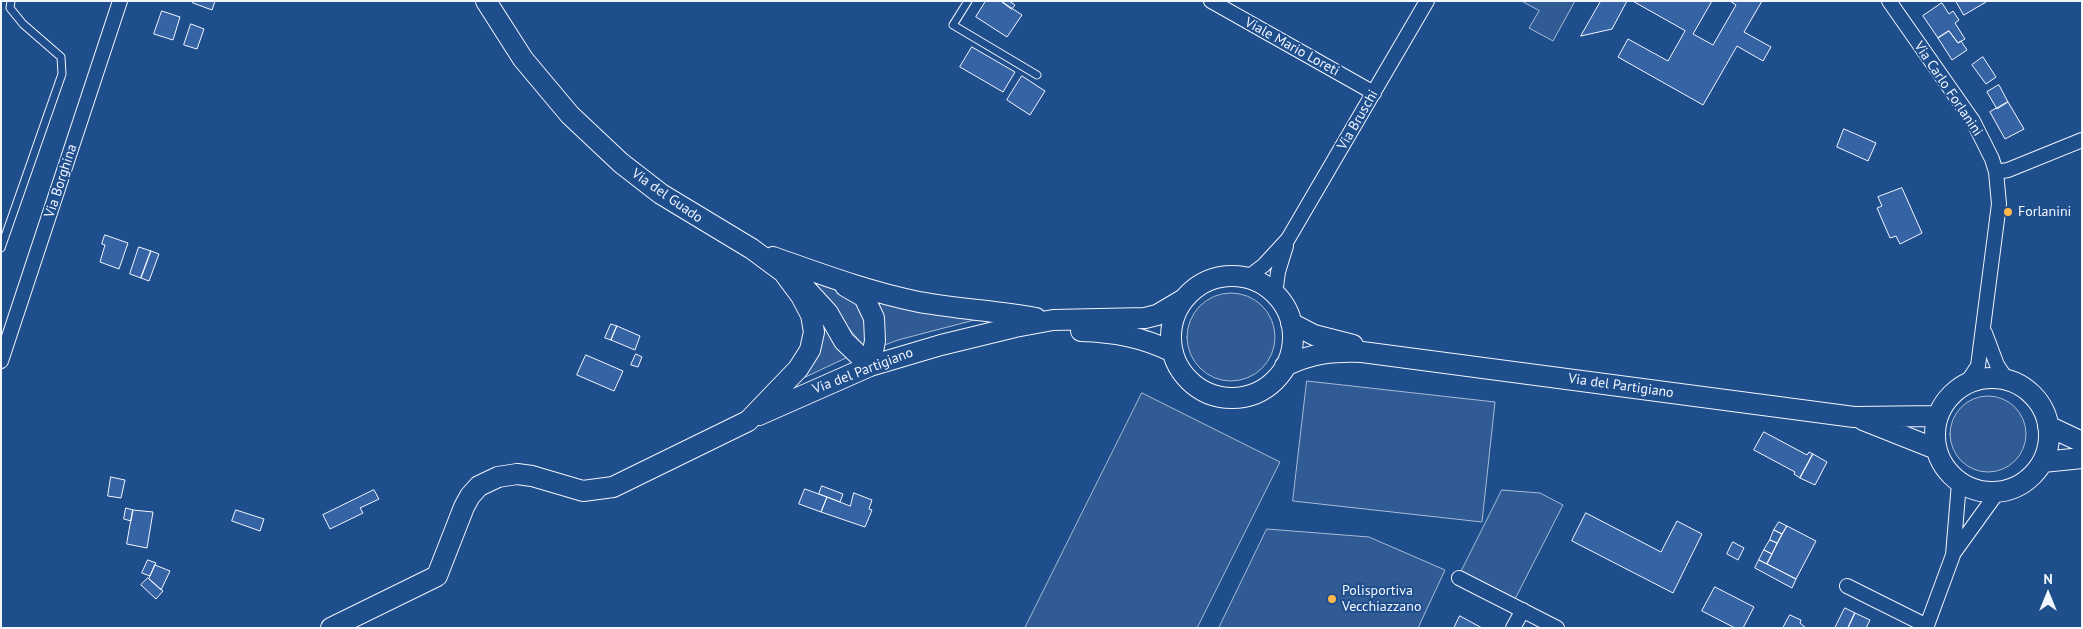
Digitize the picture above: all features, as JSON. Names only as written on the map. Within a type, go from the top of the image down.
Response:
[{"type":"main road","name":"Via del Guado","points":[[486,1],[523,58],[570,114],[621,163],[661,194],[752,249],[806,289],[828,313],[844,342],[870,366]]},
{"type":"main road","points":[[752,249],[829,277],[885,294],[956,308],[1053,320]]},
{"type":"main road","points":[[748,421],[798,369],[810,350],[814,332],[810,315],[801,296],[784,273]]},
{"type":"main road","points":[[1229,276],[1247,278],[1262,284],[1275,294],[1285,307],[1291,323],[1293,338],[1291,353],[1285,366],[1274,381],[1260,392],[1242,397],[1224,397],[1207,392],[1192,383],[1180,369],[1173,352],[1171,334],[1175,316],[1184,299],[1197,287],[1212,279],[1229,276]]},
{"type":"main road","points":[[829,277],[864,297],[874,318],[875,341],[870,366]]},
{"type":"main road","name":"Via del Partigiano","points":[[331,628],[437,576],[470,496],[480,486],[498,477],[517,474],[532,476],[583,491],[613,487],[748,421],[870,366],[914,352],[1053,320],[1146,318],[1168,310],[1184,299]]},
{"type":"main road","name":"Via del Partigiano","points":[[1291,323],[1314,335],[1389,354]]},
{"type":"main road","name":"Via del Partigiano","points":[[984,335],[1053,331],[1121,334],[1143,339],[1173,352]]},
{"type":"main road","name":"Via del Partigiano","points":[[1285,366],[1320,353],[1389,354],[1854,417],[1937,416]]},
{"type":"main road","points":[[1986,378],[2007,380],[2022,386],[2044,410],[2048,426],[2048,444],[2043,462],[2024,483],[2011,490],[1997,493],[1977,491],[1959,483],[1945,468],[1936,449],[1934,432],[1937,416],[1944,403],[1954,392],[1966,384],[1986,378]]},
{"type":"main road","name":"Via del Partigiano","points":[[1854,417],[1936,449]]},
{"type":"main road","points":[[2048,426],[2082,442]]},
{"type":"main road","points":[[2043,462],[2082,458]]},
{"type":"street","name":"Via Borghina","points":[[1,361],[120,1]]},
{"type":"street","name":"Viale Mario Loreti","points":[[1211,1],[1374,93]]},
{"type":"street","name":"Via Bruschi","points":[[1247,278],[1264,266],[1288,239],[1427,1]]},
{"type":"street","name":"Via Carlo Forlanini","points":[[1888,1],[1973,121],[1992,159],[1996,172],[1999,204],[1978,366],[1966,384]]},
{"type":"street","points":[[1996,172],[2008,170],[2082,140]]},
{"type":"street","name":"Via Bruschi","points":[[1275,294],[1278,272],[1288,239]]},
{"type":"street","points":[[1983,330],[1997,365],[2007,380]]},
{"type":"street","points":[[1953,555],[1959,483]]},
{"type":"street","points":[[1847,586],[1926,627],[1953,555],[1997,493]]},
{"type":"street","points":[[1458,578],[1557,628]]},
{"type":"street","points":[[1513,628],[1523,610]]},
{"type":"lane","points":[[1,248],[62,74],[61,57],[23,24],[10,8],[11,1]]},
{"type":"lane","points":[[968,1],[953,25],[1037,75]]},
{"type":"shaded area","points":[[1522,1],[1575,1],[1553,41],[1529,28],[1539,11]]},
{"type":"shaded area","points":[[798,272],[850,293],[869,323],[867,350],[825,300]]},
{"type":"shaded area","points":[[1231,293],[1248,296],[1262,306],[1272,320],[1275,337],[1272,354],[1262,368],[1248,378],[1231,381],[1214,378],[1200,368],[1190,354],[1187,337],[1190,320],[1200,306],[1214,296]]},
{"type":"shaded area","points":[[868,294],[982,318],[882,346]]},
{"type":"shaded area","points":[[817,309],[850,356],[797,381]]},
{"type":"shaded area","points":[[1307,381],[1495,402],[1482,522],[1293,501]]},
{"type":"shaded area","points":[[1142,393],[1280,462],[1197,628],[1025,628]]},
{"type":"shaded area","points":[[1981,396],[1995,396],[2009,402],[2020,413],[2026,427],[2023,449],[2015,461],[1995,472],[1981,472],[1967,466],[1956,455],[1950,441],[1950,427],[1956,413],[1967,402]]},
{"type":"shaded area","points":[[1502,490],[1540,493],[1563,505],[1514,601],[1460,574]]},
{"type":"shaded area","name":"Polisportiva Vecchiazzano","points":[[1267,529],[1369,537],[1445,570],[1418,628],[1219,628]]},
{"type":"building","points":[[193,1],[215,1],[212,10],[193,3]]},
{"type":"building","points":[[986,1],[1001,1],[1022,15],[1007,37],[976,17]]},
{"type":"building","points":[[1001,1],[1009,1],[1015,5],[1012,9]]},
{"type":"building","points":[[1601,1],[1627,1],[1612,29],[1581,36]]},
{"type":"building","points":[[1633,1],[1712,1],[1693,34],[1713,45],[1736,5],[1730,1],[1762,1],[1744,32],[1771,47],[1763,61],[1737,46],[1703,105],[1618,57],[1628,39],[1668,61],[1685,31]]},
{"type":"building","points":[[1956,1],[1985,1],[1986,2],[1964,15]]},
{"type":"building","points":[[1942,3],[1949,14],[1953,11],[1959,20],[1955,23],[1965,39],[1958,43],[1949,31],[1938,38],[1923,16]]},
{"type":"building","points":[[162,11],[180,17],[173,40],[154,34]]},
{"type":"building","points":[[191,24],[204,29],[197,49],[184,45]]},
{"type":"building","points":[[1949,31],[1958,43],[1961,41],[1967,50],[1952,60],[1938,38]]},
{"type":"building","points":[[972,47],[1015,72],[1003,92],[960,67]]},
{"type":"building","points":[[1983,57],[1996,77],[1986,84],[1972,65]]},
{"type":"building","points":[[1022,76],[1045,91],[1030,115],[1007,100]]},
{"type":"building","points":[[1999,85],[2008,102],[1997,109],[1987,92]]},
{"type":"building","points":[[2008,102],[2024,129],[2005,139],[1990,112]]},
{"type":"building","points":[[1844,129],[1876,143],[1868,161],[1837,147]]},
{"type":"building","points":[[1902,188],[1922,233],[1900,244],[1896,236],[1890,238],[1877,208],[1882,206],[1878,197]]},
{"type":"building","points":[[105,235],[128,243],[119,269],[100,262],[105,245],[102,244]]},
{"type":"building","points":[[139,247],[151,251],[141,278],[130,274]]},
{"type":"building","points":[[151,251],[159,254],[149,281],[141,278]]},
{"type":"building","points":[[611,324],[617,326],[611,340],[605,338]]},
{"type":"building","points":[[617,326],[640,336],[635,350],[611,340]]},
{"type":"building","points":[[636,354],[642,357],[638,367],[631,365]]},
{"type":"building","points":[[586,355],[623,371],[614,391],[577,375]]},
{"type":"building","points":[[1764,432],[1807,455],[1809,452],[1813,454],[1800,478],[1794,474],[1795,472],[1754,450]]},
{"type":"building","points":[[1813,454],[1827,462],[1815,485],[1800,478]]},
{"type":"building","points":[[111,477],[125,480],[121,498],[108,496]]},
{"type":"building","points":[[822,486],[843,494],[840,502],[819,494]]},
{"type":"building","points":[[805,489],[827,497],[821,512],[799,504]]},
{"type":"building","points":[[374,490],[379,499],[360,508],[363,513],[330,529],[323,515]]},
{"type":"building","points":[[854,493],[872,500],[869,509],[872,510],[865,527],[821,512],[827,497],[850,506]]},
{"type":"building","points":[[126,508],[133,510],[131,521],[124,519]]},
{"type":"building","points":[[133,510],[153,512],[147,548],[127,544]]},
{"type":"building","points":[[236,510],[264,519],[260,531],[232,521]]},
{"type":"building","points":[[1586,513],[1661,552],[1677,521],[1702,534],[1673,593],[1572,541]]},
{"type":"building","points":[[1779,522],[1787,526],[1782,534],[1774,530]]},
{"type":"building","points":[[1787,526],[1816,541],[1796,579],[1767,564]]},
{"type":"building","points":[[1774,530],[1782,534],[1777,543],[1770,540]]},
{"type":"building","points":[[1770,540],[1777,543],[1772,554],[1764,550]]},
{"type":"building","points":[[1733,542],[1744,548],[1738,560],[1727,554]]},
{"type":"building","points":[[1764,550],[1772,554],[1767,564],[1759,560]]},
{"type":"building","points":[[148,560],[156,563],[150,576],[142,573]]},
{"type":"building","points":[[1759,560],[1796,579],[1792,588],[1755,568]]},
{"type":"building","points":[[155,565],[170,571],[161,590],[149,579]]},
{"type":"building","points":[[148,578],[163,591],[156,599],[141,585]]},
{"type":"building","points":[[1715,587],[1754,607],[1743,628],[1735,628],[1702,611]]},
{"type":"building","points":[[1845,608],[1855,613],[1848,628],[1835,628]]},
{"type":"building","points":[[1855,613],[1870,620],[1866,628],[1848,628]]},
{"type":"building","points":[[1790,615],[1801,620],[1800,623],[1806,628],[1783,628]]},
{"type":"building","points":[[1460,616],[1482,628],[1454,628]]},
{"type":"place","name":"Forlanini","points":[[2008,212]]},
{"type":"place","name":"Polisportiva Vecchiazzano","points":[[1332,599]]}]
